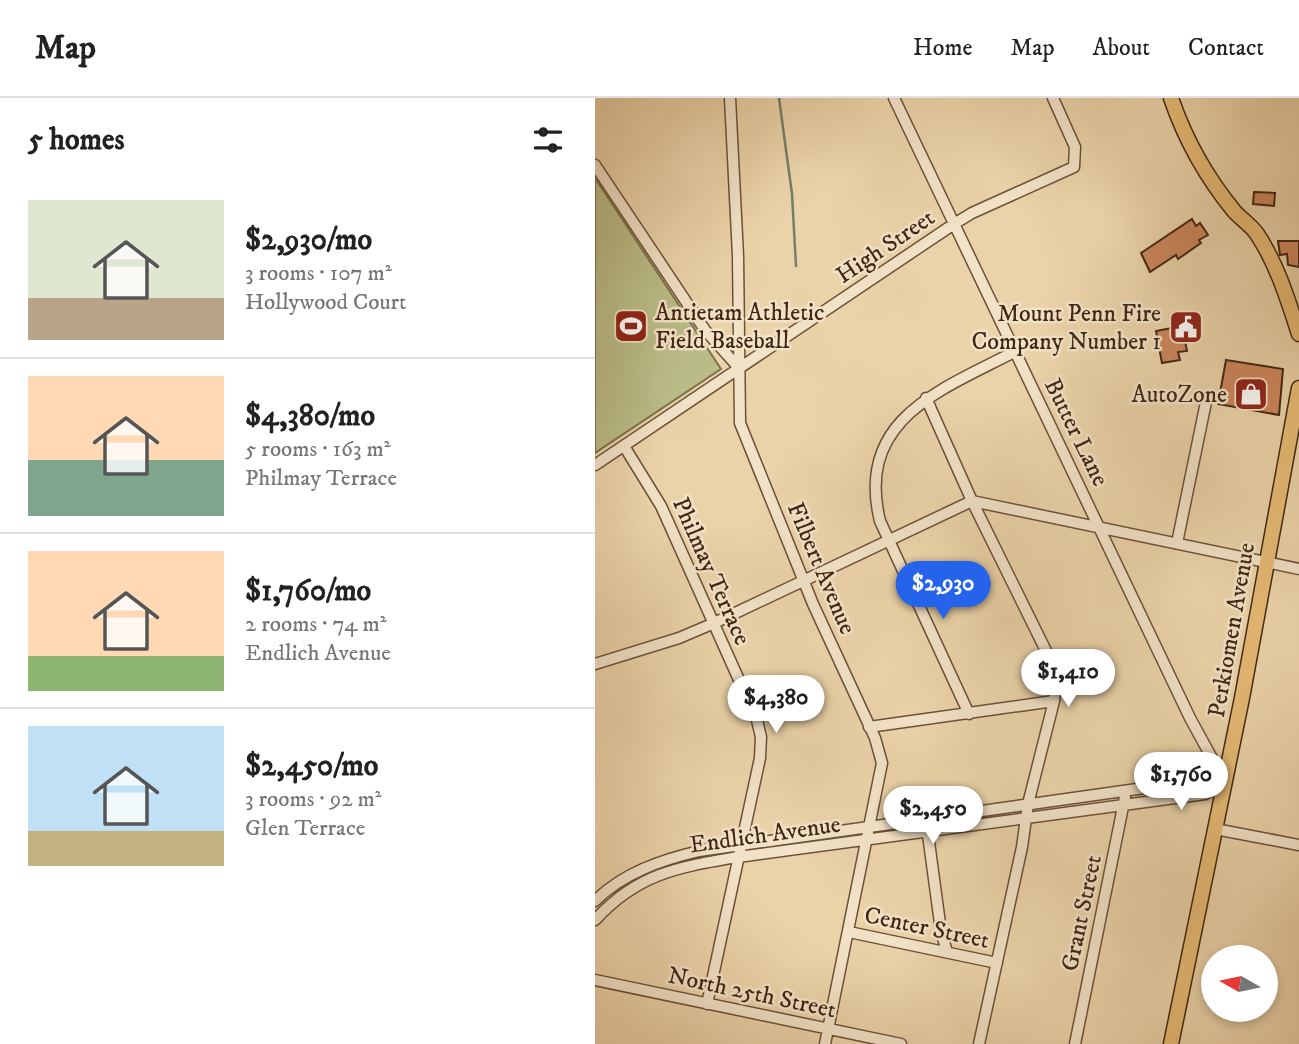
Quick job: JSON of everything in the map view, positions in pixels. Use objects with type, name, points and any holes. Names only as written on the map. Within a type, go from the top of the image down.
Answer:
[{"type":"main road","points":[[1171,98],[1195,152],[1235,213],[1256,233],[1275,266],[1299,334]]},
{"type":"main road","name":"Perkiomen Avenue","points":[[1171,1044],[1226,783],[1299,388]]},
{"type":"street","name":"Filbert Avenue","points":[[730,98],[738,256],[740,424],[803,581],[879,747],[882,763],[825,1044]]},
{"type":"street","name":"Butter Lane","points":[[894,98],[1190,718],[1226,783]]},
{"type":"street","name":"High Street","points":[[595,465],[954,224],[972,213],[1074,167],[1075,147],[1053,98]]},
{"type":"street","points":[[595,165],[705,330],[740,368]]},
{"type":"street","points":[[969,714],[880,521],[876,502],[877,473],[881,457],[899,423],[926,398],[1014,352]]},
{"type":"street","points":[[926,398],[972,501],[1052,663],[1056,678],[1054,701],[1028,804],[979,1044]]},
{"type":"street","points":[[1177,543],[1206,402]]},
{"type":"street","name":"Philmay Terrace","points":[[624,446],[661,506],[757,720],[761,737],[760,758],[707,1004]]},
{"type":"street","points":[[595,664],[679,638],[712,624],[972,501],[1299,569]]},
{"type":"street","points":[[869,727],[1054,701]]},
{"type":"street","name":"Endlich Avenue","points":[[595,901],[625,877],[655,864],[699,851],[1208,779],[1226,783]]},
{"type":"street","name":"Endlich Avenue","points":[[595,920],[614,902],[648,880],[677,868],[1124,803],[1205,794],[1226,783]]},
{"type":"street","name":"Grant Street","points":[[1075,1044],[1126,791]]},
{"type":"street","points":[[926,818],[941,931],[947,952]]},
{"type":"street","points":[[1215,829],[1299,845]]},
{"type":"street","name":"Center Street","points":[[849,932],[997,963]]},
{"type":"street","name":"North 25th Street","points":[[595,980],[901,1044]]},
{"type":"green space","points":[[595,178],[721,369],[595,453]]},
{"type":"building","points":[[1254,192],[1275,193],[1274,206],[1253,204]]},
{"type":"building","points":[[1192,219],[1196,226],[1200,223],[1208,235],[1178,259],[1176,255],[1150,272],[1141,253]]},
{"type":"building","points":[[1278,241],[1299,241],[1299,267],[1288,265],[1287,254],[1280,255]]},
{"type":"building","points":[[1182,326],[1187,351],[1178,352],[1180,360],[1162,363],[1156,331]]},
{"type":"building","name":"AutoZone","points":[[1226,360],[1283,369],[1279,415],[1218,404]]},
{"type":"waterway","points":[[779,98],[792,194],[796,266]]},
{"type":"place","name":"Antietam Athletic Field Baseball","points":[[631,326]]},
{"type":"place","name":"Mount Penn Fire Company Number 1","points":[[1186,327]]},
{"type":"place","name":"AutoZone","points":[[1251,394]]}]
